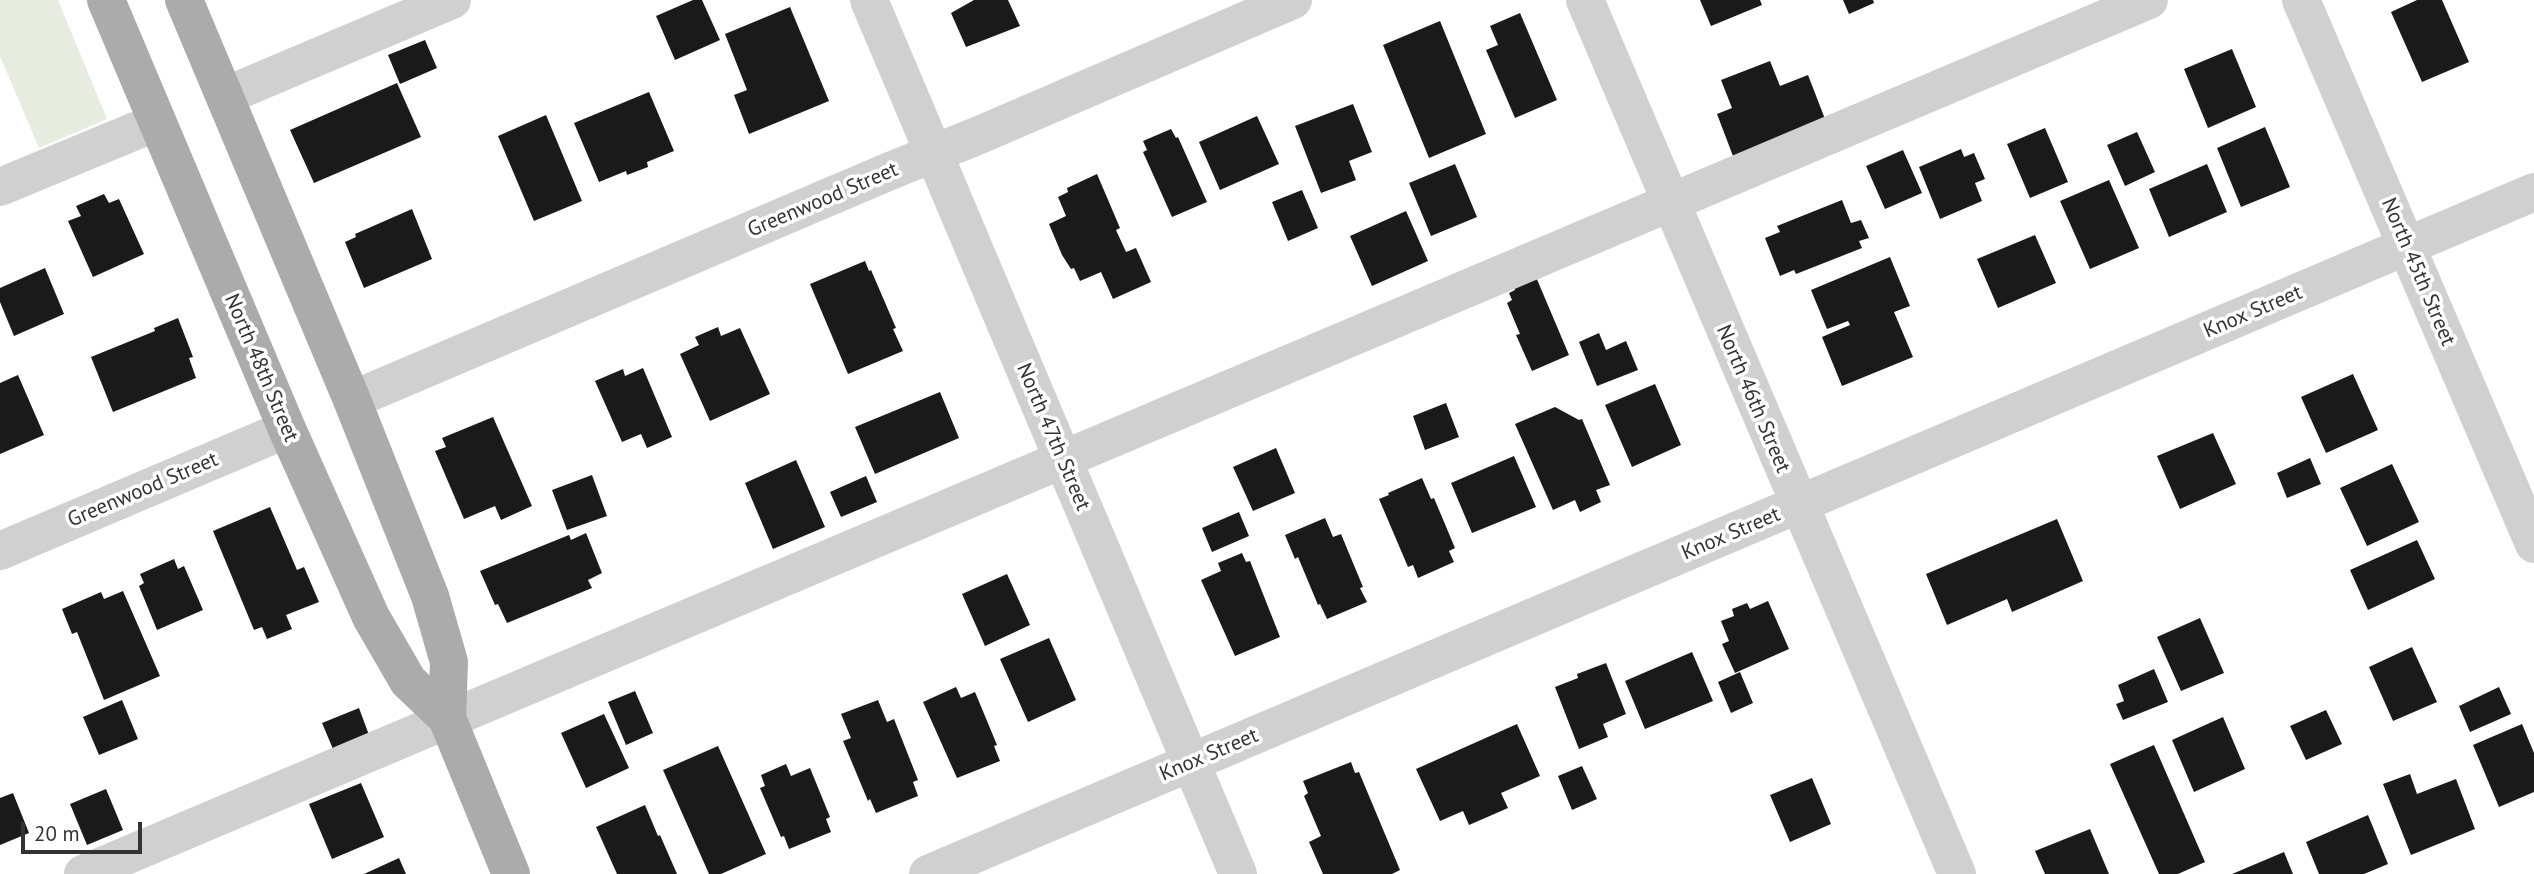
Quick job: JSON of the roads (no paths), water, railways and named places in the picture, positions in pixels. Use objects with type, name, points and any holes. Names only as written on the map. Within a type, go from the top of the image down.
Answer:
[{"type":"main road","name":"North 48th Street","points":[[106,0],[287,429],[371,617],[408,681],[447,718],[512,874]]},
{"type":"main road","name":"North 48th Street","points":[[184,0],[352,400],[430,596],[449,662],[447,718]]},
{"type":"street","points":[[225,96],[452,0]]},
{"type":"street","name":"North 47th Street","points":[[869,0],[1238,874]]},
{"type":"street","name":"Greenwood Street","points":[[352,400],[1293,0]]},
{"type":"street","name":"North 46th Street","points":[[1585,0],[1957,874]]},
{"type":"street","points":[[83,874],[2149,0]]},
{"type":"street","name":"North 45th Street","points":[[2301,0],[2534,544]]},
{"type":"street","points":[[0,187],[157,122]]},
{"type":"street","name":"Knox Street","points":[[928,874],[2534,192]]},
{"type":"street","name":"Greenwood Street","points":[[0,551],[287,429]]}]
